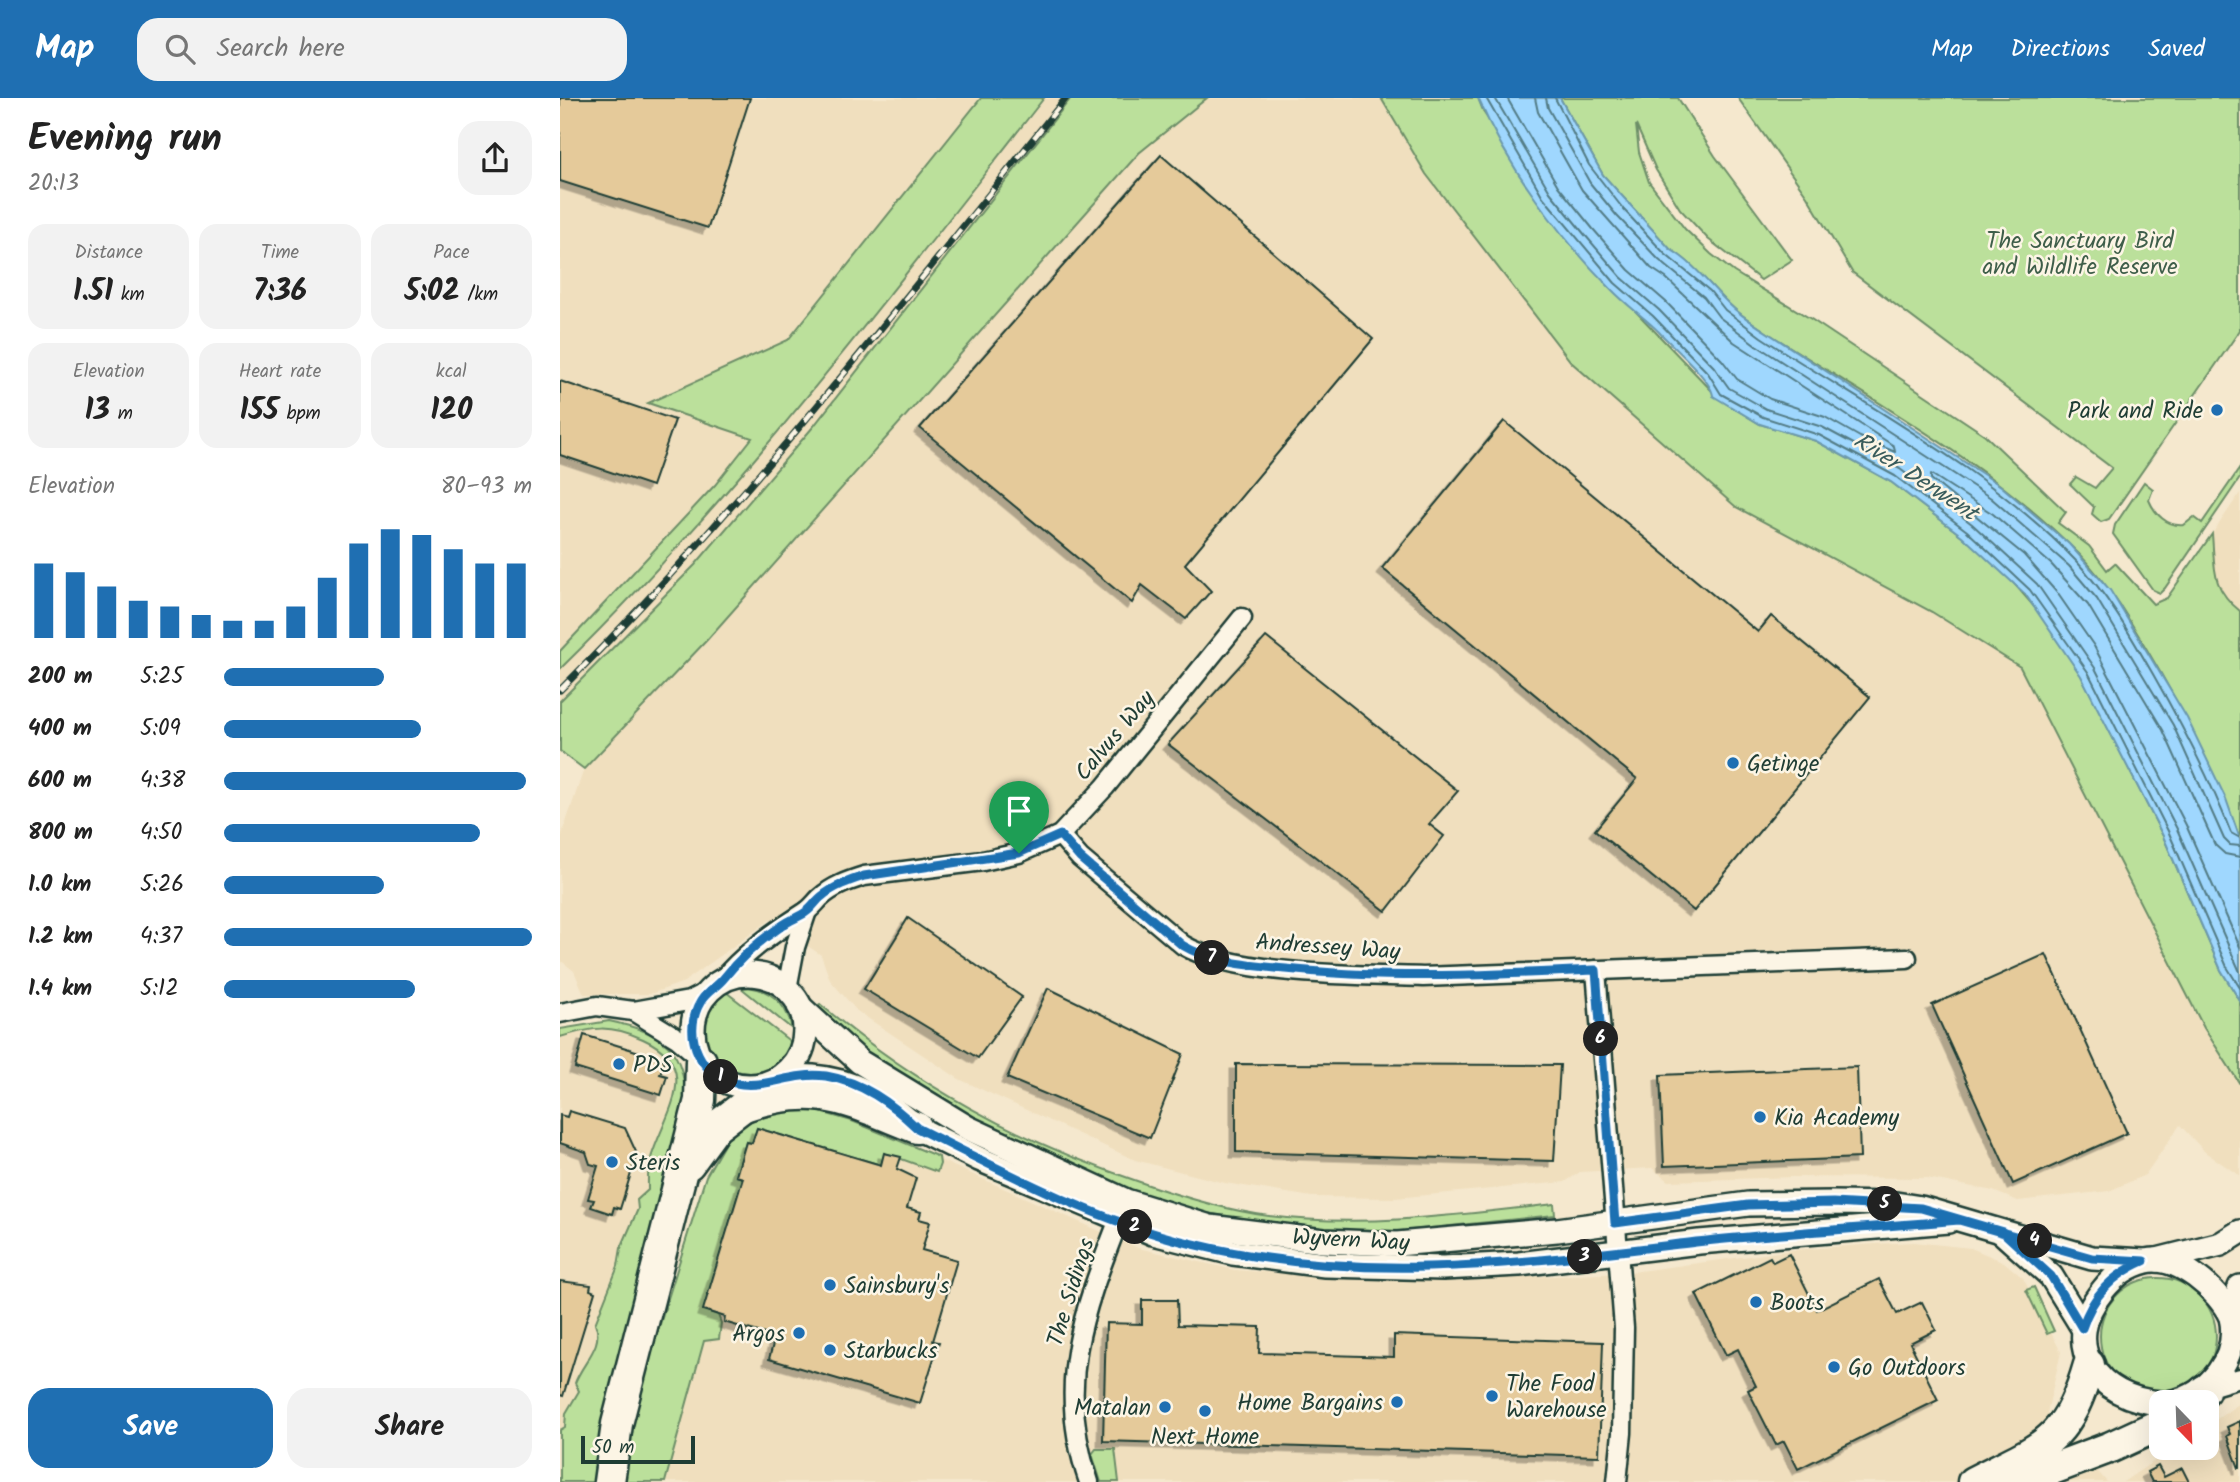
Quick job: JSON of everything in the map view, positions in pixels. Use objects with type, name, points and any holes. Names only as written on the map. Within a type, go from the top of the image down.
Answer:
[{"type":"highway","points":[[609,1482],[617,1424],[700,1100],[700,1059]]},
{"type":"highway","points":[[683,1173],[716,1127],[779,1078]]},
{"type":"highway","points":[[744,1105],[771,1097],[822,1093],[917,1128]]},
{"type":"highway","points":[[1973,1482],[2061,1431],[2076,1408],[2089,1365]]},
{"type":"highway","points":[[2018,1482],[2149,1430]]},
{"type":"street","name":"Calvus Way","points":[[715,987],[732,967],[774,932],[807,911],[840,884],[864,876],[983,861],[1019,853],[1060,835],[1105,787],[1242,618]]},
{"type":"street","name":"Andressey Way","points":[[1060,835],[1080,858],[1182,945],[1199,955],[1228,962],[1343,975],[1423,977],[1907,958]]},
{"type":"street","points":[[633,1012],[677,1038],[715,1074],[740,1084],[779,1078],[796,1061],[805,1040],[793,998],[795,947],[807,911]]},
{"type":"street","points":[[1596,970],[1624,1367],[1617,1482]]},
{"type":"street","points":[[560,1013],[597,1006],[633,1012],[690,1001],[743,975],[755,975],[778,982],[793,998]]},
{"type":"street","points":[[700,1059],[692,1026],[701,1001],[715,987]]},
{"type":"street","name":"Wyvern Way","points":[[793,998],[860,1062],[924,1104],[1034,1160],[1122,1211],[1210,1227],[1324,1241],[1397,1244],[1615,1223],[1748,1205],[1896,1204],[2092,1258],[2150,1261]]},
{"type":"street","name":"Wyvern Way","points":[[779,1078],[825,1076],[859,1086],[894,1106],[917,1128],[1211,1248],[1325,1265],[1443,1268],[1546,1262],[1783,1234],[1959,1220]]},
{"type":"street","name":"The Sidings","points":[[1089,1482],[1075,1426],[1072,1377],[1086,1311],[1122,1211]]},
{"type":"street","name":"Wyvern Way","points":[[2003,1232],[2051,1276],[2082,1328]]},
{"type":"street","points":[[2149,1401],[2117,1391],[2089,1365],[2082,1328],[2090,1308],[2104,1288],[2125,1269],[2221,1244],[2240,1232]]},
{"type":"street","points":[[2150,1261],[2174,1265],[2202,1281],[2235,1328]]},
{"type":"street","points":[[2205,1390],[2226,1365],[2235,1328],[2240,1287]]},
{"type":"street","points":[[2210,1390],[2240,1378]]},
{"type":"shaded area","points":[[560,98],[981,98],[788,340],[649,402],[752,437],[715,485],[560,651]]},
{"type":"shaded area","points":[[1045,98],[1071,98],[813,427],[695,565],[560,701],[560,669],[827,373]]},
{"type":"shaded area","points":[[1207,98],[1381,98],[1426,174],[1571,362],[1736,507],[1932,612],[2020,667],[2204,1028],[2240,1084],[2240,1176],[2205,1152],[2180,1125],[2145,1175],[2109,1191],[2018,1201],[1993,1191],[1927,1178],[1794,1177],[1669,1181],[1652,1168],[1580,1172],[1565,1182],[1395,1198],[1312,1197],[1225,1183],[1135,1160],[959,1079],[857,1011],[830,980],[821,955],[770,920],[684,982],[650,994],[584,994],[574,971],[560,960],[560,840],[584,769],[706,641],[1139,153]]},
{"type":"shaded area","points":[[2240,493],[2240,611],[2225,599],[2216,585],[2212,534]]},
{"type":"shaded area","points":[[609,1021],[633,1026],[673,1048],[685,1082],[560,1482],[560,1029]]},
{"type":"shaded area","points":[[852,1121],[1138,1248],[1235,1270],[1374,1280],[1504,1278],[1625,1273],[1793,1250],[1876,1244],[1914,1242],[1971,1248],[2004,1262],[2023,1278],[2061,1352],[2047,1413],[2107,1482],[623,1482],[706,1176],[738,1128]]},
{"type":"shaded area","points":[[2240,1403],[2240,1482],[2123,1482],[2156,1460],[2219,1460],[2219,1418]]},
{"type":"green space","points":[[981,98],[1044,98],[870,319],[751,463],[626,602],[560,669],[560,651],[715,485],[752,438],[648,403],[788,340]]},
{"type":"green space","points":[[1071,98],[1207,98],[1139,153],[706,641],[584,769],[560,751],[560,701],[695,565],[813,427]]},
{"type":"green space","points":[[1381,98],[1478,98],[1484,113],[1573,246],[1713,392],[1760,424],[1816,441],[1891,482],[2005,573],[2037,610],[2081,675],[2163,836],[2221,970],[2240,1001],[2240,1084],[2204,1028],[2020,667],[1932,612],[1736,507],[1571,362],[1426,174]]},
{"type":"green space","points":[[1560,98],[1678,98],[1715,156],[1792,260],[1761,280],[1708,239],[1680,209],[1656,170],[1636,125],[1639,152],[1649,182],[1685,229],[1734,272],[1811,319],[1985,435],[2066,512],[2058,523],[2089,546],[2107,570],[2115,563],[2153,604],[2167,598],[2212,534],[2219,586],[2240,611],[2240,839],[2204,754],[2183,713],[2133,626],[2092,568],[2045,522],[1969,462],[1734,309],[1694,268],[1670,249],[1603,175]]},
{"type":"green space","name":"The Sanctuary Bird and Wildlife Reserve","points":[[1738,98],[2240,98],[2240,330],[2109,519],[2101,522],[2092,514],[2094,507],[2070,484],[2076,477],[2095,488],[2112,468],[1852,272],[1807,196]]},
{"type":"green space","points":[[2240,468],[2240,478],[2165,588],[2160,593],[2153,590],[2113,534],[2115,525],[2144,482],[2153,489],[2149,500],[2162,518],[2172,524],[2184,525],[2194,517],[2202,523]]},
{"type":"green space","points":[[740,987],[759,989],[774,998],[786,1011],[792,1029]]},
{"type":"green space","points":[[726,992],[791,1042],[777,1066],[758,1076],[738,1076],[720,1066],[706,1051],[701,1032],[706,1011]]},
{"type":"green space","points":[[820,1004],[893,1060],[931,1085],[1010,1129],[1093,1165],[1202,1202],[1269,1216],[1340,1221],[1412,1219],[1554,1204],[1555,1215],[1383,1233],[1276,1226],[1181,1208],[1128,1191],[1005,1139],[887,1072],[812,1009]]},
{"type":"green space","points":[[609,1021],[645,1031],[668,1046],[681,1070],[686,1107],[599,1482],[560,1482],[560,1430],[565,1427],[566,1413],[579,1391],[575,1383],[595,1347],[595,1324],[618,1266],[621,1248],[638,1209],[637,1200],[648,1190],[650,1162],[675,1092],[676,1077],[672,1063],[662,1050],[643,1039],[611,1029],[583,1031],[560,1037],[560,1029]]},
{"type":"green space","points":[[810,1109],[852,1121],[939,1157],[937,1172],[885,1153],[881,1165],[757,1128],[752,1143],[746,1142],[736,1176],[743,1178],[704,1310],[718,1315],[721,1323],[719,1339],[704,1341],[665,1482],[623,1482],[624,1453],[638,1395],[706,1176],[729,1136],[738,1128],[765,1114]]},
{"type":"green space","points":[[2158,1278],[2180,1283],[2199,1295],[2211,1314],[2214,1347],[2206,1368],[2190,1384],[2176,1390],[2149,1390],[2149,1392],[2126,1384],[2110,1368],[2100,1336],[2105,1314],[2117,1295],[2136,1283]]},
{"type":"green space","points":[[2034,1287],[2054,1331],[2047,1334],[2026,1290]]},
{"type":"green space","points":[[1096,1449],[1115,1449],[1119,1482],[1101,1482],[1092,1454]]},
{"type":"water","name":"River Derwent","points":[[1478,98],[1560,98],[1603,175],[1670,249],[1694,268],[1734,309],[2001,486],[2069,544],[2110,590],[2187,718],[2226,799],[2240,839],[2240,1001],[2221,970],[2163,836],[2081,676],[2025,594],[1962,536],[1891,482],[1816,441],[1760,424],[1713,396],[1706,381],[1690,363],[1611,289],[1572,246],[1519,175]]},
{"type":"building","points":[[560,98],[750,98],[708,228],[560,181]]},
{"type":"building","points":[[1161,155],[1373,339],[1185,564],[1211,591],[1186,619],[1142,585],[1132,603],[920,428]]},
{"type":"building","points":[[560,381],[675,420],[652,486],[560,455]]},
{"type":"building","points":[[1504,421],[1758,632],[1771,616],[1870,697],[1694,911],[1595,830],[1637,779],[1382,568]]},
{"type":"building","points":[[1266,637],[1458,791],[1429,824],[1444,836],[1386,911],[1168,744]]},
{"type":"building","points":[[908,918],[1022,997],[978,1058],[864,989]]},
{"type":"building","points":[[2046,954],[2127,1133],[2013,1184],[1932,1005]]},
{"type":"building","points":[[1048,988],[1183,1054],[1150,1138],[1007,1078]]},
{"type":"building","name":"PDS","points":[[584,1035],[665,1060],[660,1074],[667,1076],[661,1095],[575,1068]]},
{"type":"building","points":[[1236,1064],[1560,1065],[1554,1161],[1236,1152]]},
{"type":"building","name":"Kia Academy","points":[[1857,1067],[1860,1158],[1664,1166],[1660,1075]]},
{"type":"building","name":"Steris","points":[[569,1111],[625,1128],[637,1154],[620,1209],[614,1207],[612,1214],[591,1207],[594,1200],[588,1199],[598,1166],[590,1164],[586,1152],[560,1143],[560,1115],[567,1117]]},
{"type":"building","name":"Sainsbury's","points":[[757,1128],[881,1165],[884,1153],[901,1157],[897,1169],[916,1178],[907,1208],[921,1212],[919,1219],[930,1222],[922,1250],[957,1260],[933,1341],[939,1342],[920,1403],[769,1359],[775,1337],[724,1322],[725,1317],[703,1310],[743,1178],[736,1176],[746,1142],[752,1143]]},
{"type":"building","name":"Go Outdoors","points":[[1789,1254],[1817,1310],[1879,1279],[1897,1314],[1922,1302],[1936,1330],[1910,1343],[1938,1400],[1798,1469],[1784,1441],[1776,1445],[1748,1390],[1756,1386],[1738,1349],[1726,1355],[1696,1294],[1770,1257],[1773,1262]]},
{"type":"building","points":[[560,1281],[591,1285],[590,1290],[595,1292],[563,1396],[560,1395]]},
{"type":"building","points":[[1142,1300],[1177,1300],[1178,1325],[1260,1327],[1259,1353],[1394,1357],[1394,1335],[1603,1342],[1599,1456],[1103,1441],[1106,1323],[1142,1324]]},
{"type":"building","points":[[2240,1421],[2239,1468],[2227,1436],[2230,1434],[2227,1427]]},
{"type":"building","points":[[2158,1466],[2164,1477],[2182,1468],[2189,1482],[2152,1482],[2147,1472]]},
{"type":"railway","points":[[560,690],[628,620],[758,475],[883,326],[1066,98]]},
{"type":"place","name":"Park and Ride","points":[[2217,410]]},
{"type":"place","name":"Getinge","points":[[1733,763]]},
{"type":"place","name":"PDS","points":[[619,1064]]},
{"type":"place","name":"Kia Academy","points":[[1760,1117]]},
{"type":"place","name":"Steris","points":[[612,1162]]},
{"type":"place","name":"Sainsbury's","points":[[830,1285]]},
{"type":"place","name":"Boots","points":[[1756,1302]]},
{"type":"place","name":"Argos","points":[[799,1333]]},
{"type":"place","name":"Starbucks","points":[[830,1350]]},
{"type":"place","name":"Go Outdoors","points":[[1834,1367]]},
{"type":"place","name":"The Food Warehouse","points":[[1492,1396]]},
{"type":"place","name":"Home Bargains","points":[[1397,1402]]},
{"type":"place","name":"Matalan","points":[[1165,1407]]},
{"type":"place","name":"Next Home","points":[[1205,1411]]},
{"type":"route","points":[[1019,853],[983,861],[864,876],[840,884],[807,911],[782,925],[732,967],[701,1001],[692,1026],[694,1047],[701,1061],[715,1074],[740,1084],[765,1083],[780,1077],[802,1075],[825,1076],[859,1086],[894,1106],[917,1128],[979,1159],[1119,1221],[1189,1243],[1278,1260],[1384,1268],[1519,1264],[1699,1242],[1959,1220],[1981,1225],[2049,1244],[2092,1258],[2144,1261],[2125,1269],[2113,1278],[2094,1301],[2082,1328],[2051,1276],[2003,1232],[1959,1220],[1921,1208],[1896,1204],[1748,1205],[1615,1223],[1596,970],[1423,977],[1343,975],[1228,962],[1199,955],[1182,945],[1080,858],[1060,835],[1019,853]]}]
